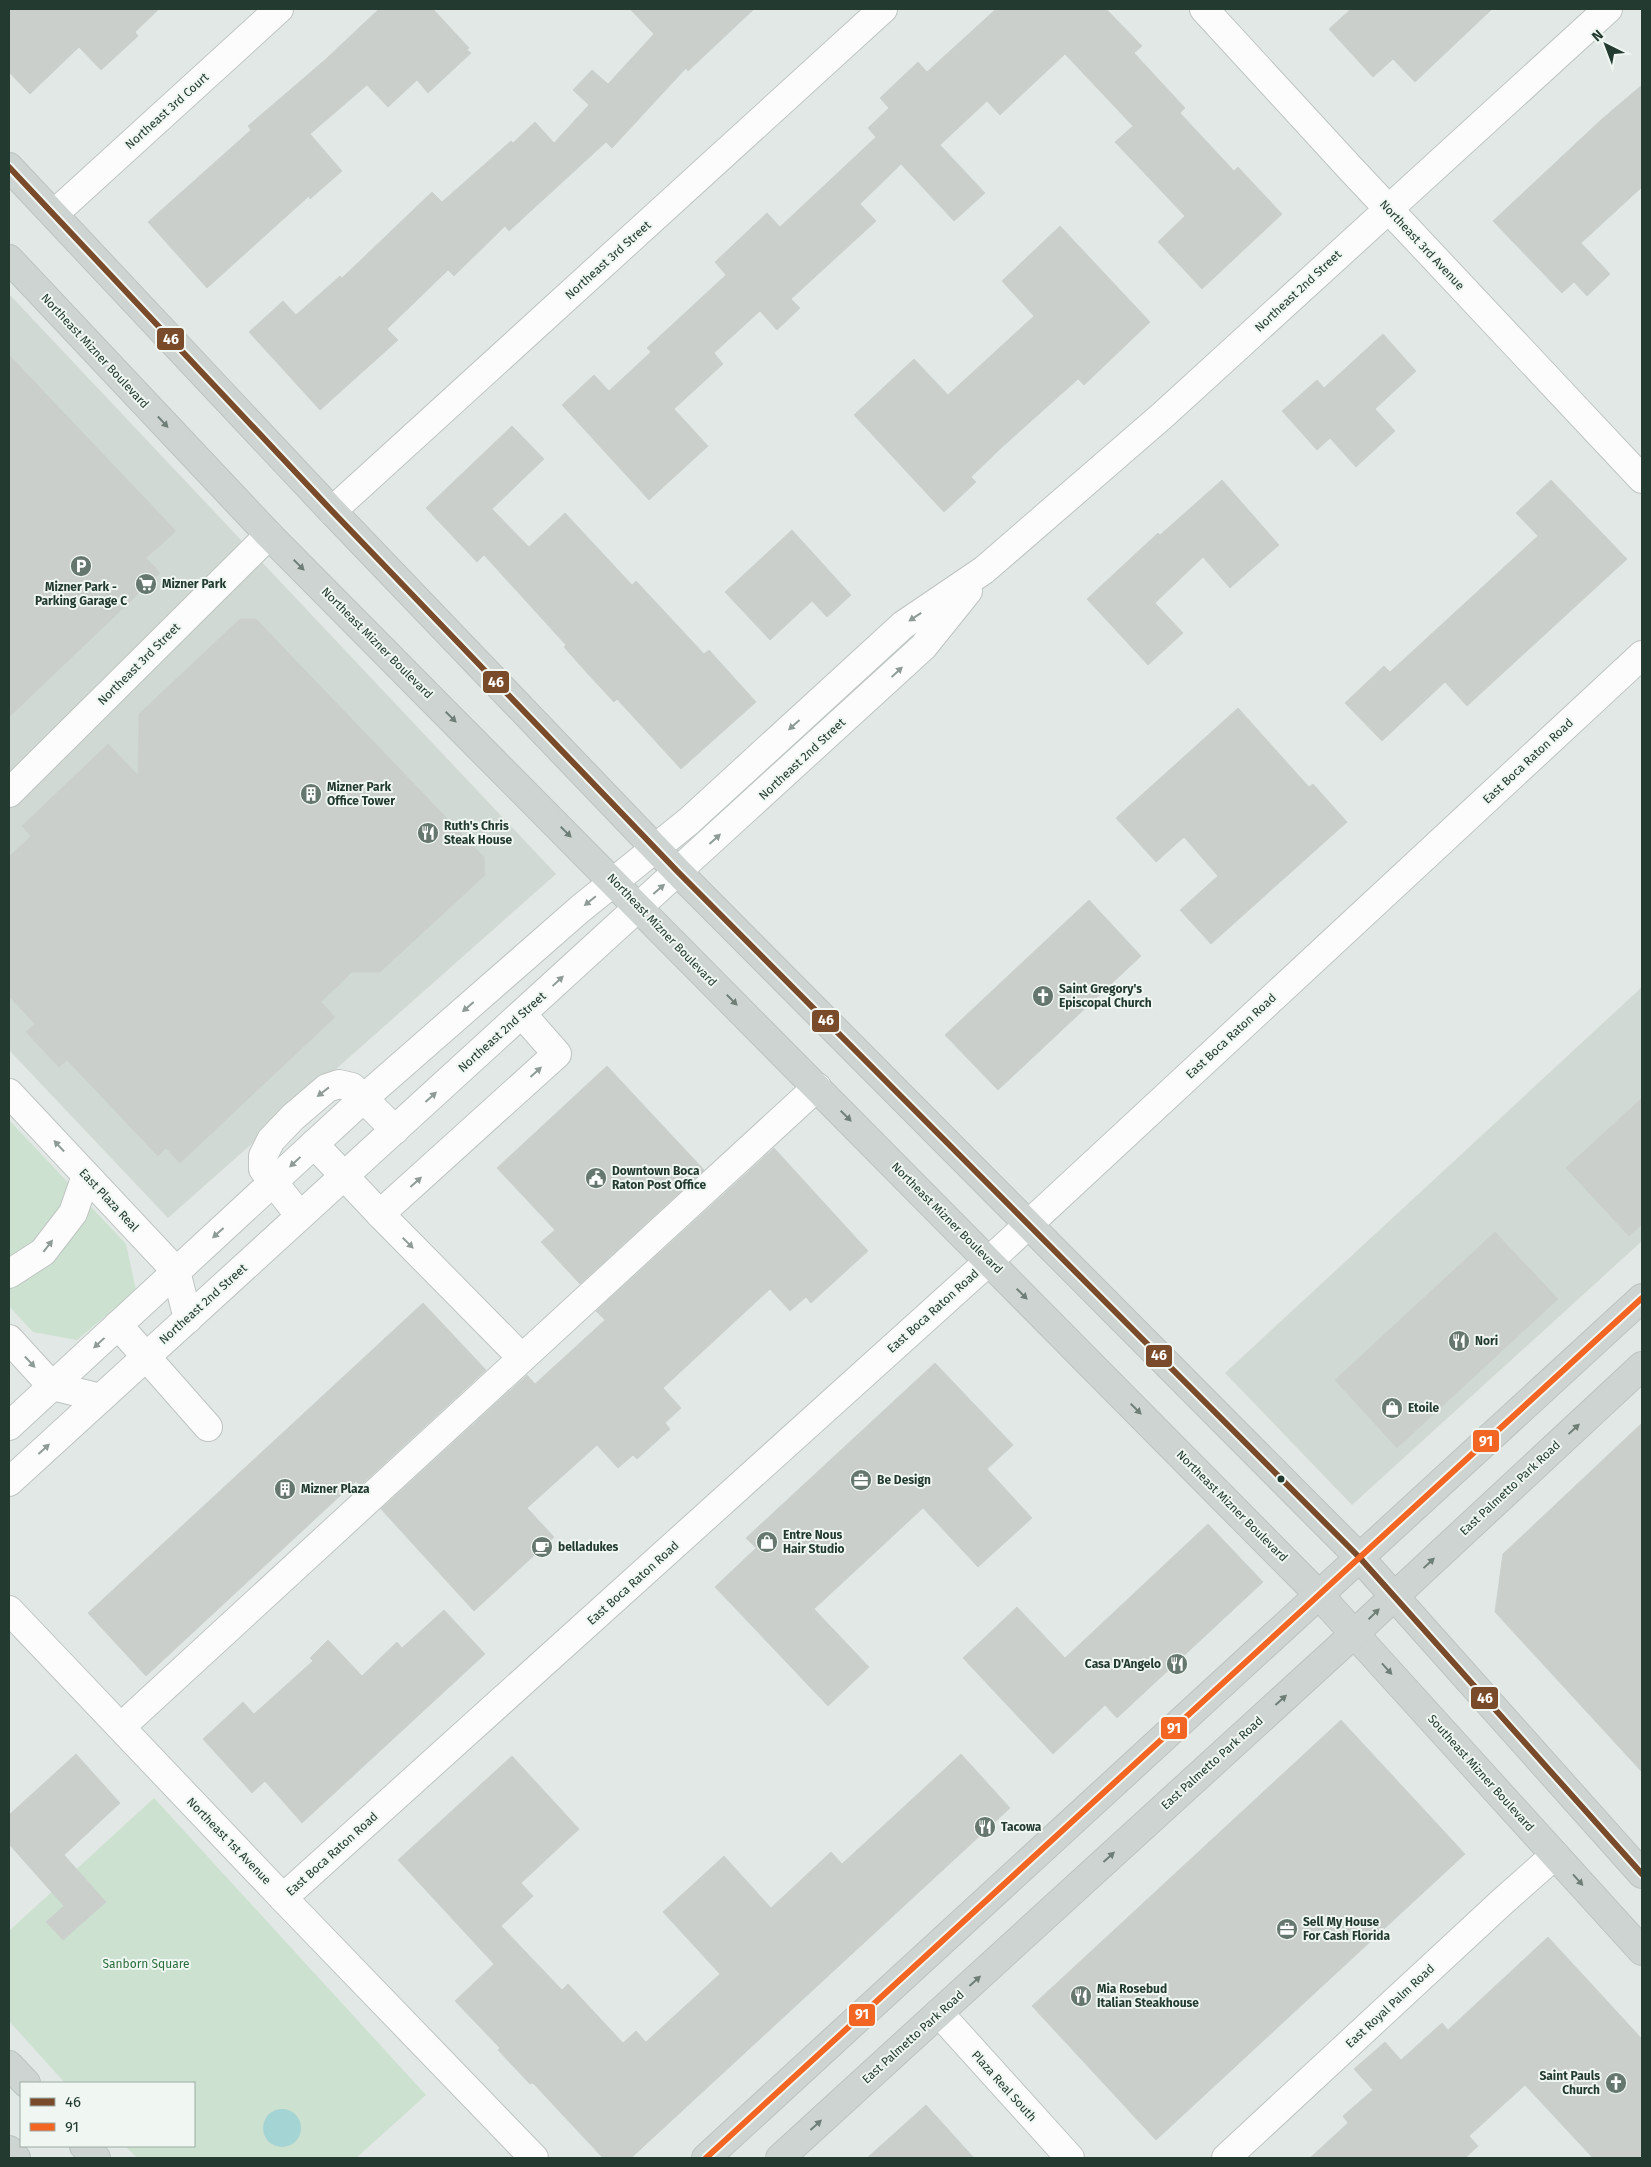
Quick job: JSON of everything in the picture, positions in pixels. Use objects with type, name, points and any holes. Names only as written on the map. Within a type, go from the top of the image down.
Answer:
[{"type":"main road","points":[[9,167],[332,511],[678,872],[1360,1558],[1642,1874]]},
{"type":"main road","points":[[9,189],[54,214]]},
{"type":"main road","name":"Northeast Mizner Boulevard","points":[[9,260],[269,535],[614,881],[1320,1596]]},
{"type":"main road","points":[[706,2158],[1320,1596],[1642,1298]]},
{"type":"main road","name":"East Palmetto Park Road","points":[[780,2158],[1355,1633],[1642,1366]]},
{"type":"main road","name":"Southeast Mizner Boulevard","points":[[1320,1596],[1642,1951]]},
{"type":"main road","points":[[9,2065],[25,2082]]},
{"type":"main road","points":[[85,2147],[96,2158]]},
{"type":"street","name":"Northeast 3rd Court","points":[[54,214],[280,9]]},
{"type":"street","name":"Northeast 3rd Street","points":[[332,511],[884,9]]},
{"type":"street","name":"Northeast 3rd Avenue","points":[[1204,9],[1642,479]]},
{"type":"street","name":"Northeast 2nd Street","points":[[9,1426],[364,1098],[614,881],[689,821],[903,625],[984,570],[1163,415],[1608,9]]},
{"type":"street","name":"Northeast 3rd Street","points":[[9,793],[269,535]]},
{"type":"street","name":"Northeast 2nd Street","points":[[9,1482],[861,705],[923,647],[984,570]]},
{"type":"street","name":"East Boca Raton Road","points":[[283,1898],[989,1261],[1642,655]]},
{"type":"street","points":[[841,682],[861,705]]},
{"type":"street","points":[[380,1214],[557,1054],[522,1014]]},
{"type":"street","points":[[300,1216],[263,1169],[263,1156],[271,1140],[293,1117],[327,1088],[339,1084],[352,1087],[395,1130]]},
{"type":"street","points":[[121,1728],[818,1087]]},
{"type":"street","name":"East Plaza Real","points":[[9,1092],[176,1271],[188,1319]]},
{"type":"street","points":[[314,1144],[522,1358]]},
{"type":"street","points":[[9,1274],[43,1252],[73,1213],[86,1176]]},
{"type":"street","points":[[118,1325],[208,1427]]},
{"type":"street","points":[[9,1339],[52,1386],[101,1398]]},
{"type":"street","name":"Northeast 1st Avenue","points":[[9,1610],[534,2158]]},
{"type":"street","name":"East Royal Palm Road","points":[[1226,2158],[1555,1855]]},
{"type":"street","name":"Plaza Real South","points":[[939,2013],[1070,2158]]},
{"type":"shaded area","name":"Mizner Park","points":[[9,294],[556,874],[168,1218],[9,1050]]},
{"type":"shaded area","points":[[1642,987],[1642,1241],[1352,1505],[1225,1373]]},
{"type":"green space","points":[[9,1120],[126,1244],[136,1290],[77,1340],[33,1332],[9,1306]]},
{"type":"green space","name":"Sanborn Square","points":[[154,1798],[426,2095],[356,2158],[137,2158],[126,2147],[195,2147],[195,2082],[64,2082],[9,2021],[9,1931]]},
{"type":"water","points":[[282,2109],[295,2115],[301,2128],[295,2141],[282,2147],[269,2141],[263,2128],[269,2115]]},
{"type":"building","points":[[9,9],[159,9],[135,32],[138,36],[101,70],[79,47],[30,94],[9,72]]},
{"type":"building","points":[[379,9],[433,9],[469,48],[467,50],[471,53],[428,93],[417,80],[388,107],[367,85],[310,134],[342,171],[310,199],[309,196],[207,288],[148,222],[251,130],[248,126],[326,59]]},
{"type":"building","points":[[630,9],[754,9],[688,71],[686,68],[612,148],[606,142],[509,231],[505,226],[454,276],[448,270],[387,329],[398,340],[320,410],[249,332],[283,301],[296,315],[340,276],[342,278],[432,192],[442,202],[511,141],[513,143],[535,122],[554,143],[589,105],[573,90],[592,70],[608,84],[654,34]]},
{"type":"building","points":[[996,9],[1106,9],[1142,46],[1134,53],[1185,108],[1180,113],[1234,171],[1238,167],[1282,214],[1202,289],[1158,242],[1185,216],[1115,142],[1133,126],[1065,54],[1000,115],[987,101],[940,145],[985,193],[954,221],[901,164],[860,204],[876,221],[791,299],[800,308],[777,330],[760,311],[714,353],[723,364],[674,409],[708,446],[649,500],[562,405],[594,375],[609,391],[651,352],[647,348],[726,275],[715,262],[767,213],[780,227],[876,137],[868,128],[889,108],[880,98],[918,62],[927,72]]},
{"type":"building","points":[[1351,9],[1492,9],[1415,82],[1393,59],[1373,77],[1329,29]]},
{"type":"building","points":[[1642,85],[1642,187],[1581,243],[1610,274],[1587,296],[1574,282],[1562,293],[1493,221],[1602,119]]},
{"type":"building","points":[[1060,226],[1150,322],[1084,385],[1078,379],[1001,448],[971,477],[976,482],[944,512],[854,415],[914,359],[948,395],[1034,316],[1002,281]]},
{"type":"building","points":[[1383,334],[1416,371],[1375,409],[1395,431],[1356,467],[1330,438],[1317,450],[1282,411],[1317,380],[1324,388]]},
{"type":"building","name":"Mizner Park - Parking Garage C","points":[[9,355],[176,531],[146,558],[160,573],[9,717]]},
{"type":"building","points":[[512,426],[544,459],[492,509],[529,547],[565,513],[632,585],[636,581],[704,654],[709,650],[756,702],[681,769],[617,699],[614,702],[588,674],[564,647],[566,645],[484,555],[477,562],[426,508]]},
{"type":"building","points":[[1222,480],[1279,545],[1230,588],[1203,557],[1155,603],[1183,633],[1148,665],[1087,599],[1158,533],[1160,535]]},
{"type":"building","points":[[1551,480],[1627,559],[1467,706],[1445,682],[1382,741],[1345,703],[1384,666],[1390,672],[1538,536],[1516,513]]},
{"type":"building","points":[[792,530],[851,595],[827,617],[812,601],[770,640],[725,592]]},
{"type":"building","points":[[240,619],[256,619],[484,857],[485,875],[380,972],[352,972],[321,1002],[335,1017],[180,1163],[166,1148],[158,1156],[67,1060],[59,1067],[26,1032],[35,1024],[9,996],[9,857],[31,836],[22,826],[108,744],[138,775],[139,714]]},
{"type":"building","points":[[1238,708],[1309,787],[1313,784],[1347,822],[1211,944],[1180,910],[1218,876],[1184,837],[1156,862],[1116,818]]},
{"type":"building","name":"Saint Gregory's Episcopal Church","points":[[1089,900],[1141,956],[998,1090],[945,1035]]},
{"type":"building","points":[[607,1066],[704,1170],[580,1284],[541,1242],[555,1230],[497,1168]]},
{"type":"building","points":[[1642,1098],[1642,1224],[1629,1236],[1566,1168]]},
{"type":"building","points":[[774,1148],[868,1251],[811,1303],[806,1297],[790,1311],[770,1289],[663,1388],[681,1408],[665,1423],[670,1429],[637,1459],[633,1455],[618,1468],[597,1445],[527,1508],[554,1537],[474,1611],[381,1509],[527,1375],[535,1384],[605,1320],[596,1311]]},
{"type":"building","points":[[1495,1232],[1558,1299],[1397,1448],[1335,1380]]},
{"type":"building","name":"Mizner Plaza","points":[[423,1303],[486,1370],[360,1486],[356,1481],[146,1676],[88,1613]]},
{"type":"building","points":[[935,1363],[1013,1445],[987,1469],[1032,1518],[978,1567],[923,1508],[814,1609],[869,1667],[828,1706],[715,1587],[756,1548],[746,1538]]},
{"type":"building","points":[[1642,1423],[1642,1772],[1495,1612],[1503,1554]]},
{"type":"building","points":[[1208,1524],[1263,1582],[1117,1718],[1105,1705],[1053,1754],[963,1658],[1017,1607],[1065,1658]]},
{"type":"building","points":[[444,1610],[485,1654],[302,1823],[265,1781],[252,1793],[203,1739],[243,1702],[254,1714],[313,1661],[310,1658],[328,1640],[362,1676],[397,1642],[402,1648]]},
{"type":"building","points":[[1341,1720],[1465,1854],[1156,2140],[1032,2006]]},
{"type":"building","points":[[76,1754],[120,1803],[64,1855],[106,1902],[63,1940],[46,1922],[64,1906],[9,1844],[9,1815]]},
{"type":"building","points":[[961,1754],[1010,1808],[631,2158],[603,2158],[533,2083],[530,2084],[498,2050],[500,2048],[455,2001],[494,1964],[398,1860],[512,1756],[579,1829],[521,1883],[533,1896],[501,1926],[562,1990],[568,1984],[623,2043],[636,2031],[646,2042],[720,1974],[663,1912],[724,1856],[771,1908],[831,1852],[842,1864]]},
{"type":"building","points":[[1548,1937],[1642,2039],[1642,2158],[1593,2158],[1525,2085],[1469,2136],[1478,2146],[1465,2158],[1310,2158],[1348,2123],[1343,2116],[1373,2090],[1354,2069],[1385,2042],[1401,2060],[1442,2023],[1448,2030]]},
{"type":"building","points":[[926,2105],[974,2158],[867,2158]]},
{"type":"transit line","name":"46","points":[[9,167],[332,511],[678,872],[1360,1558],[1642,1874]]},
{"type":"transit line","name":"91","points":[[706,2158],[1642,1298]]},
{"type":"place","name":"Mizner Park - Parking Garage C","points":[[81,566]]},
{"type":"place","name":"Mizner Park","points":[[146,584]]},
{"type":"place","name":"Mizner Park Office Tower","points":[[311,794]]},
{"type":"place","name":"Ruth's Chris Steak House","points":[[428,833]]},
{"type":"place","name":"Saint Gregory's Episcopal Church","points":[[1043,996]]},
{"type":"place","name":"Downtown Boca Raton Post Office","points":[[596,1178]]},
{"type":"place","name":"Nori","points":[[1459,1341]]},
{"type":"place","name":"Etoile","points":[[1392,1408]]},
{"type":"place","name":"Be Design","points":[[861,1480]]},
{"type":"place","name":"Mizner Plaza","points":[[285,1489]]},
{"type":"place","name":"Entre Nous Hair Studio","points":[[767,1542]]},
{"type":"place","name":"belladukes","points":[[542,1547]]},
{"type":"place","name":"Casa D'Angelo","points":[[1177,1664]]},
{"type":"place","name":"Tacowa","points":[[985,1827]]},
{"type":"place","name":"Sell My House For Cash Florida","points":[[1287,1929]]},
{"type":"place","name":"Mia Rosebud Italian Steakhouse","points":[[1081,1996]]},
{"type":"place","name":"Saint Pauls Church","points":[[1616,2083]]}]
